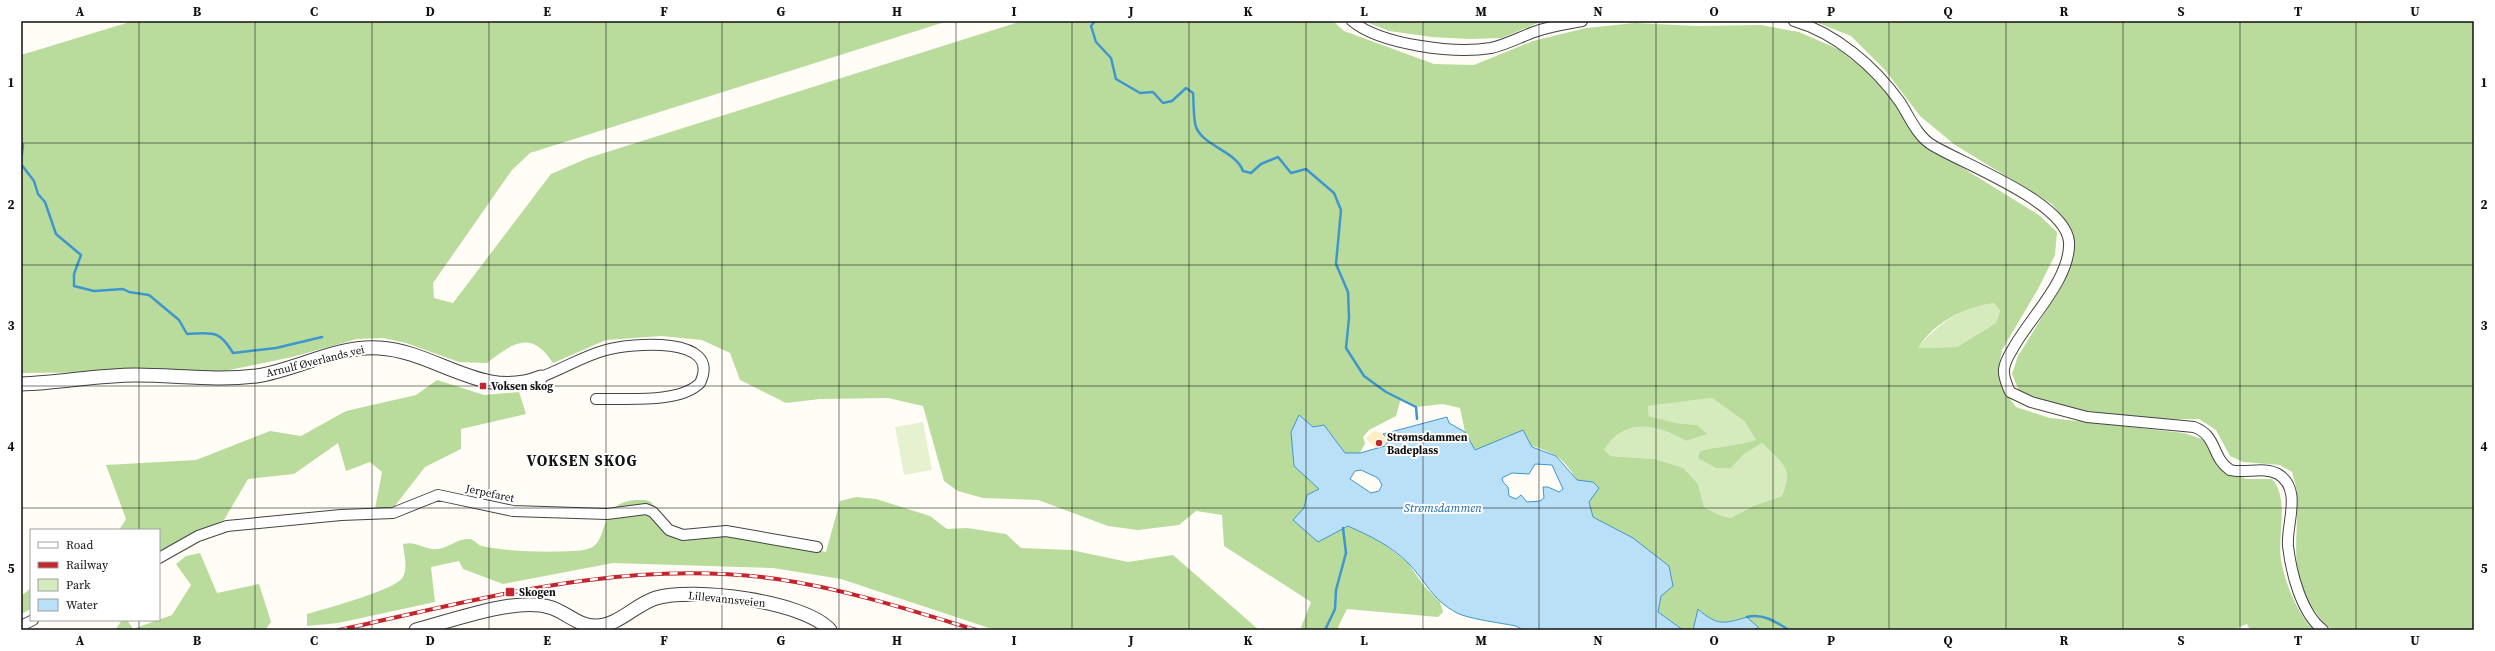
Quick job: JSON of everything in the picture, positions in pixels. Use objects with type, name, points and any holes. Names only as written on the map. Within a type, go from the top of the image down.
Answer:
[{"type":"street","points":[[1352,21],[1384,37],[1426,46],[1468,50],[1499,46],[1545,28],[1582,21]]},
{"type":"street","points":[[1794,21],[1829,37],[1859,59],[1887,86],[1918,130],[1931,144],[1977,166],[2029,197],[2063,227],[2069,241],[2066,260],[2054,288],[2028,323],[2007,360],[2004,374],[2010,392],[2031,402],[2087,417],[2194,427],[2207,433],[2220,461],[2230,470],[2271,471],[2279,475],[2288,484],[2291,496],[2288,542],[2293,570],[2307,609],[2323,630]]},
{"type":"street","name":"Arnulf Øverlands vei","points":[[21,384],[124,376],[203,379],[245,377],[279,372],[344,352],[372,347],[407,353],[487,382],[517,383],[541,377],[597,352],[640,345],[686,349],[697,354],[702,361],[703,376],[700,383],[695,388],[676,395],[596,399]]},
{"type":"street","name":"Jerpefaret","points":[[160,557],[198,536],[227,526],[341,515],[393,513],[438,495],[513,511],[607,514],[646,509],[653,512],[669,530],[683,535],[692,536],[720,530],[818,547]]},
{"type":"street","name":"Lillevannsveien","points":[[416,630],[506,607],[531,604],[549,607],[587,625],[596,626],[613,622],[655,599],[685,594],[745,600],[790,608],[814,618],[830,630]]},
{"type":"street","points":[[21,626],[31,621]]},
{"type":"green space","points":[[133,21],[948,21],[530,153],[512,170],[433,283],[434,298],[453,303],[551,174],[588,158],[1022,21],[1333,21],[1344,31],[1434,64],[1474,65],[1533,41],[1586,28],[1635,23],[1698,26],[1761,25],[1799,32],[1838,49],[1877,79],[1924,144],[2039,215],[2057,232],[2055,255],[2038,289],[2002,350],[1998,371],[2004,391],[2016,407],[2050,418],[2184,433],[2205,440],[2218,466],[2246,479],[2272,479],[2277,487],[2282,507],[2280,550],[2283,569],[2292,597],[2307,623],[2313,630],[2250,630],[2247,624],[2232,630],[1751,630],[1758,628],[1747,617],[1733,621],[1721,622],[1711,619],[1698,610],[1695,630],[1683,630],[1658,612],[1661,596],[1608,526],[1593,517],[1579,483],[1568,467],[1555,455],[1507,436],[1488,446],[1475,450],[1465,432],[1460,408],[1443,404],[1416,407],[1401,398],[1396,416],[1369,430],[1363,437],[1365,443],[1360,453],[1345,453],[1324,425],[1313,427],[1299,415],[1319,489],[1307,495],[1304,508],[1318,542],[1348,526],[1379,540],[1408,563],[1424,586],[1440,602],[1443,612],[1438,617],[1347,609],[1338,627],[1339,630],[1300,630],[1311,602],[1224,546],[1222,515],[1196,511],[1179,525],[1138,530],[1108,526],[1038,500],[983,498],[958,491],[944,481],[923,406],[888,398],[820,399],[786,403],[740,380],[730,353],[702,340],[661,336],[606,340],[553,363],[545,352],[537,346],[529,343],[522,343],[505,350],[487,363],[459,362],[406,343],[383,338],[357,339],[292,357],[225,371],[21,373],[21,55]],"holes":[[[1994,303],[2000,311],[1996,323],[1957,347],[1918,348],[1941,323],[1951,317],[1972,308]],[[1712,398],[1744,421],[1756,440],[1742,444],[1700,451],[1698,458],[1716,468],[1731,468],[1743,455],[1762,443],[1784,466],[1787,478],[1782,496],[1753,506],[1731,518],[1719,515],[1704,507],[1698,484],[1683,468],[1654,459],[1611,456],[1604,450],[1612,439],[1621,432],[1631,428],[1653,428],[1675,435],[1686,441],[1708,434],[1697,425],[1676,423],[1649,416],[1648,406]]]},
{"type":"green space","points":[[1364,21],[1542,21],[1502,38],[1469,39],[1432,37],[1389,31]]},
{"type":"green space","points":[[1813,21],[2474,21],[2474,630],[2334,630],[2323,622],[2315,611],[2306,597],[2301,584],[2296,555],[2297,493],[2292,472],[2280,465],[2243,462],[2230,456],[2216,430],[2199,419],[2124,420],[2038,402],[2020,393],[2012,374],[2018,356],[2065,280],[2074,243],[2069,226],[2052,204],[1955,145],[1920,116],[1885,70],[1851,36]]},
{"type":"green space","points":[[1994,303],[2000,311],[1996,323],[1957,347],[1917,348],[1934,331],[1951,318],[1971,308]]},
{"type":"green space","points":[[437,380],[484,395],[519,392],[526,414],[461,429],[461,449],[425,467],[394,507],[375,509],[382,472],[370,462],[346,471],[338,443],[294,474],[248,479],[224,520],[160,551],[160,529],[120,529],[126,519],[106,465],[196,460],[270,431],[301,436],[346,411],[416,395]]},
{"type":"green space","points":[[1712,398],[1744,421],[1756,440],[1742,444],[1700,451],[1698,458],[1731,468],[1743,455],[1762,443],[1784,466],[1787,478],[1782,496],[1753,506],[1731,518],[1719,515],[1704,507],[1698,484],[1654,459],[1611,456],[1604,450],[1612,439],[1621,432],[1631,428],[1653,428],[1675,435],[1686,441],[1708,434],[1697,425],[1676,423],[1649,416],[1648,406]]},
{"type":"green space","points":[[923,422],[932,470],[904,475],[895,427]]},
{"type":"green space","points":[[856,497],[876,499],[930,516],[947,529],[967,528],[1006,534],[1021,548],[1071,550],[1128,562],[1173,555],[1259,630],[995,630],[841,579],[773,568],[613,563],[503,584],[463,569],[459,561],[431,567],[435,602],[338,623],[307,626],[307,614],[374,593],[398,582],[403,577],[405,569],[403,544],[407,543],[437,549],[460,540],[469,539],[482,546],[505,550],[547,552],[583,550],[592,547],[598,541],[608,516],[614,508],[623,503],[643,500],[652,503],[668,532],[724,533],[826,552],[840,501]]},
{"type":"green space","points":[[200,553],[217,593],[259,584],[271,622],[265,630],[115,630],[121,621],[128,621],[133,629],[155,621],[160,621],[160,619],[172,615],[191,585],[176,564],[186,556]]},
{"type":"green space","points":[[30,589],[30,610],[21,614],[21,596]]},
{"type":"sand","name":"Strømsdammen Badeplass","points":[[1374,431],[1383,434],[1389,439],[1385,446],[1376,449],[1366,438]]},
{"type":"water","name":"Strømsdammen","points":[[1299,415],[1313,427],[1324,425],[1345,453],[1360,453],[1385,446],[1389,439],[1383,434],[1447,417],[1449,423],[1465,432],[1475,450],[1523,430],[1532,447],[1556,456],[1577,480],[1593,482],[1599,488],[1589,502],[1593,517],[1633,538],[1669,566],[1673,586],[1661,596],[1658,612],[1683,630],[1523,630],[1516,626],[1477,619],[1457,613],[1448,608],[1435,596],[1408,563],[1380,542],[1348,526],[1318,542],[1293,520],[1304,508],[1307,495],[1319,489],[1294,466],[1291,432]],"holes":[[[1535,464],[1552,465],[1563,489],[1559,492],[1548,487],[1543,487],[1544,498],[1540,501],[1527,502],[1521,495],[1516,499],[1509,496],[1508,487],[1503,482],[1502,478],[1512,473],[1529,474]],[[1361,470],[1378,478],[1382,485],[1379,491],[1371,493],[1350,479],[1355,471]]]},
{"type":"water","points":[[1698,609],[1710,618],[1721,622],[1747,617],[1759,628],[1751,630],[1693,630]]},
{"type":"waterway","points":[[1095,21],[1091,26],[1096,42],[1111,58],[1116,79],[1140,93],[1153,92],[1163,103],[1172,101],[1186,88],[1193,93],[1195,123],[1200,134],[1212,144],[1234,158],[1243,171],[1251,173],[1261,164],[1278,157],[1291,173],[1306,169],[1334,193],[1341,210],[1336,264],[1348,292],[1349,318],[1346,348],[1364,376],[1386,392],[1416,407],[1417,419]]},
{"type":"waterway","points":[[21,142],[23,145],[21,162]]},
{"type":"waterway","points":[[21,164],[34,181],[38,194],[45,202],[56,234],[81,255],[74,274],[74,286],[94,291],[123,289],[129,292],[149,295],[179,320],[187,334],[209,333],[219,336],[228,345],[233,353],[276,348],[322,337]]},
{"type":"waterway","points":[[1325,630],[1335,609],[1336,590],[1346,553],[1343,528]]},
{"type":"waterway","points":[[1747,617],[1764,617],[1789,630]]},
{"type":"railway","points":[[339,630],[502,594],[610,577],[665,574],[721,574],[777,579],[802,583],[852,594],[976,630]]},
{"type":"place","name":"Voksen skog","points":[[483,386]]},
{"type":"place","name":"Strømsdammen Badeplass","points":[[1379,443]]},
{"type":"place","name":"Skogen","points":[[510,592]]},
{"type":"district","name":"VOKSEN SKOG","points":[[582,461]]}]
